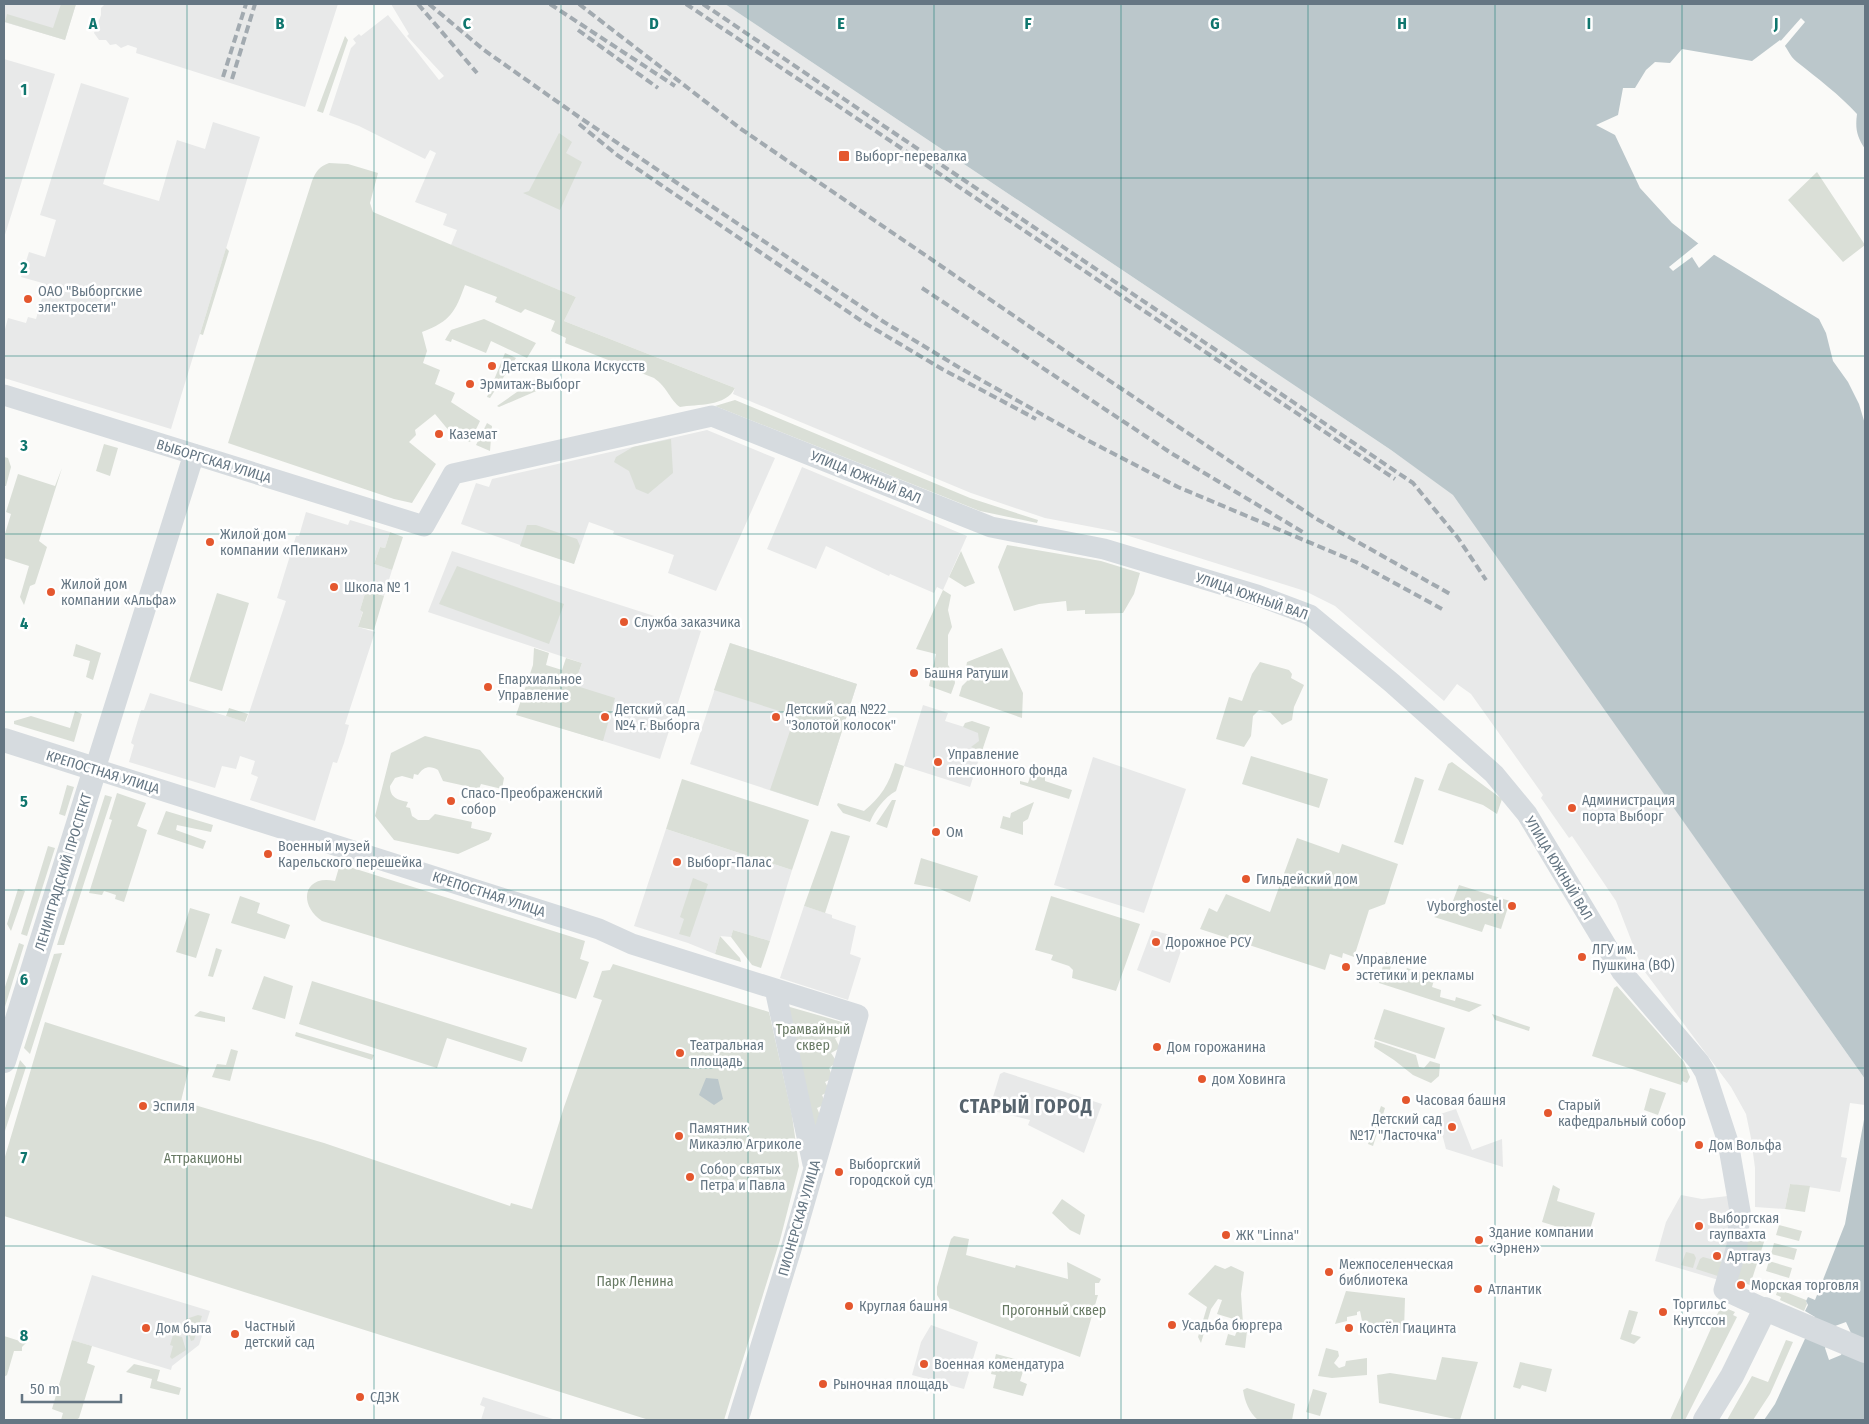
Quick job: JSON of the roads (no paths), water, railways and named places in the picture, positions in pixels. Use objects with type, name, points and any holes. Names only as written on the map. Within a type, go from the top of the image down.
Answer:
[{"type":"main road","name":"КРЕПОСТНАЯ УЛИЦА","points":[[4,740],[95,769]]},
{"type":"main road","name":"ЛЕНИНГРАДСКИЙ ПРОСПЕКТ","points":[[4,1061],[95,769]]},
{"type":"main road","points":[[1705,1420],[1732,1376],[1765,1310],[1865,1352]]},
{"type":"street","name":"ВЫБОРГСКАЯ УЛИЦА","points":[[4,395],[424,526],[453,474]]},
{"type":"street","name":"УЛИЦА ЮЖНЫЙ ВАЛ","points":[[453,474],[712,416],[991,527],[1104,549],[1289,606],[1310,615],[1330,630],[1494,774],[1527,814],[1614,960],[1699,1062],[1728,1142],[1741,1220],[1737,1246],[1724,1290],[1765,1310]]},
{"type":"street","name":"ЛЕНИНГРАДСКИЙ ПРОСПЕКТ","points":[[95,769],[194,454]]},
{"type":"street","name":"КРЕПОСТНАЯ УЛИЦА","points":[[95,769],[599,929],[632,944],[858,1015]]},
{"type":"street","points":[[775,989],[814,1167]]},
{"type":"street","name":"ПИОНЕРСКАЯ УЛИЦА","points":[[738,1420],[858,1015]]},
{"type":"railway","points":[[223,77],[246,4]]},
{"type":"railway","points":[[232,79],[255,4]]},
{"type":"railway","points":[[418,4],[477,73]]},
{"type":"railway","points":[[429,4],[484,50],[579,117],[884,322],[960,368],[1087,440],[1178,487],[1356,562],[1442,609]]},
{"type":"railway","points":[[550,4],[675,86]]},
{"type":"railway","points":[[579,4],[741,129],[1074,357],[1315,518],[1452,595]]},
{"type":"railway","points":[[686,4],[1395,479]]},
{"type":"railway","points":[[703,4],[1413,483],[1458,538],[1486,580]]},
{"type":"railway","points":[[578,30],[658,88]]},
{"type":"railway","points":[[579,124],[617,155],[863,322],[942,369],[1036,419]]},
{"type":"railway","points":[[922,288],[1171,453],[1306,534]]},
{"type":"place","name":"Выборг-перевалка","points":[[844,156]]},
{"type":"place","name":"ОАО \"Выборгские электросети\"","points":[[28,299]]},
{"type":"place","name":"Детская Школа Искусств","points":[[492,366]]},
{"type":"place","name":"Эрмитаж-Выборг","points":[[470,384]]},
{"type":"place","name":"Каземат","points":[[439,434]]},
{"type":"place","name":"Жилой дом компании «Пеликан»","points":[[210,542]]},
{"type":"place","name":"Школа № 1","points":[[334,587]]},
{"type":"place","name":"Жилой дом компании «Альфа»","points":[[51,592]]},
{"type":"place","name":"Служба заказчика","points":[[624,622]]},
{"type":"place","name":"Башня Ратуши","points":[[914,673]]},
{"type":"place","name":"Епархиальное Управление","points":[[488,687]]},
{"type":"place","name":"Детский сад №4 г. Выборга","points":[[605,717]]},
{"type":"place","name":"Детский сад №22 \"Золотой колосок\"","points":[[776,717]]},
{"type":"place","name":"Управление пенсионного фонда","points":[[938,762]]},
{"type":"place","name":"Спасо-Преображенский собор","points":[[451,801]]},
{"type":"place","name":"Администрация порта Выборг","points":[[1572,808]]},
{"type":"place","name":"Ом","points":[[936,832]]},
{"type":"place","name":"Военный музей Карельского перешейка","points":[[268,854]]},
{"type":"place","name":"Выборг-Палас","points":[[677,862]]},
{"type":"place","name":"Гильдейский дом","points":[[1246,879]]},
{"type":"place","name":"Vyborghostel","points":[[1512,906]]},
{"type":"place","name":"Дорожное РСУ","points":[[1156,942]]},
{"type":"place","name":"ЛГУ им. Пушкина (ВФ)","points":[[1582,957]]},
{"type":"place","name":"Управление эстетики и рекламы","points":[[1346,967]]},
{"type":"place","name":"Дом горожанина","points":[[1157,1047]]},
{"type":"place","name":"Театральная площадь","points":[[680,1053]]},
{"type":"place","name":"дом Ховинга","points":[[1202,1079]]},
{"type":"place","name":"Часовая башня","points":[[1406,1100]]},
{"type":"place","name":"Эспиля","points":[[143,1106]]},
{"type":"place","name":"Старый кафедральный собор","points":[[1548,1113]]},
{"type":"place","name":"Детский сад №17 \"Ласточка\"","points":[[1452,1127]]},
{"type":"place","name":"Памятник Микаэлю Агриколе","points":[[679,1136]]},
{"type":"place","name":"Дом Вольфа","points":[[1699,1145]]},
{"type":"place","name":"Выборгский городской суд","points":[[839,1172]]},
{"type":"place","name":"Собор святых Петра и Павла","points":[[690,1177]]},
{"type":"place","name":"Выборгская гаупвахта","points":[[1699,1226]]},
{"type":"place","name":"ЖК \"Linna\"","points":[[1226,1235]]},
{"type":"place","name":"Здание компании «Эрнен»","points":[[1479,1240]]},
{"type":"place","name":"Артгауз","points":[[1717,1256]]},
{"type":"place","name":"Межпоселенческая библиотека","points":[[1329,1272]]},
{"type":"place","name":"Морская торговля","points":[[1741,1285]]},
{"type":"place","name":"Атлантик","points":[[1478,1289]]},
{"type":"place","name":"Круглая башня","points":[[849,1306]]},
{"type":"place","name":"Торгильс Кнутссон","points":[[1663,1312]]},
{"type":"place","name":"Усадьба бюргера","points":[[1172,1325]]},
{"type":"place","name":"Дом быта","points":[[146,1328]]},
{"type":"place","name":"Костёл Гиацинта","points":[[1349,1328]]},
{"type":"place","name":"Частный детский сад","points":[[235,1334]]},
{"type":"place","name":"Военная комендатура","points":[[924,1364]]},
{"type":"place","name":"Рыночная площадь","points":[[823,1384]]},
{"type":"place","name":"СДЭК","points":[[360,1397]]},
{"type":"district","name":"СТАРЫЙ ГОРОД","points":[[1026,1106]]},
{"type":"park label","name":"Трамвайный сквер","points":[[813,1038]]},
{"type":"park label","name":"Аттракционы","points":[[203,1158]]},
{"type":"park label","name":"Парк Ленина","points":[[635,1281]]},
{"type":"park label","name":"Прогонный сквер","points":[[1054,1310]]}]
